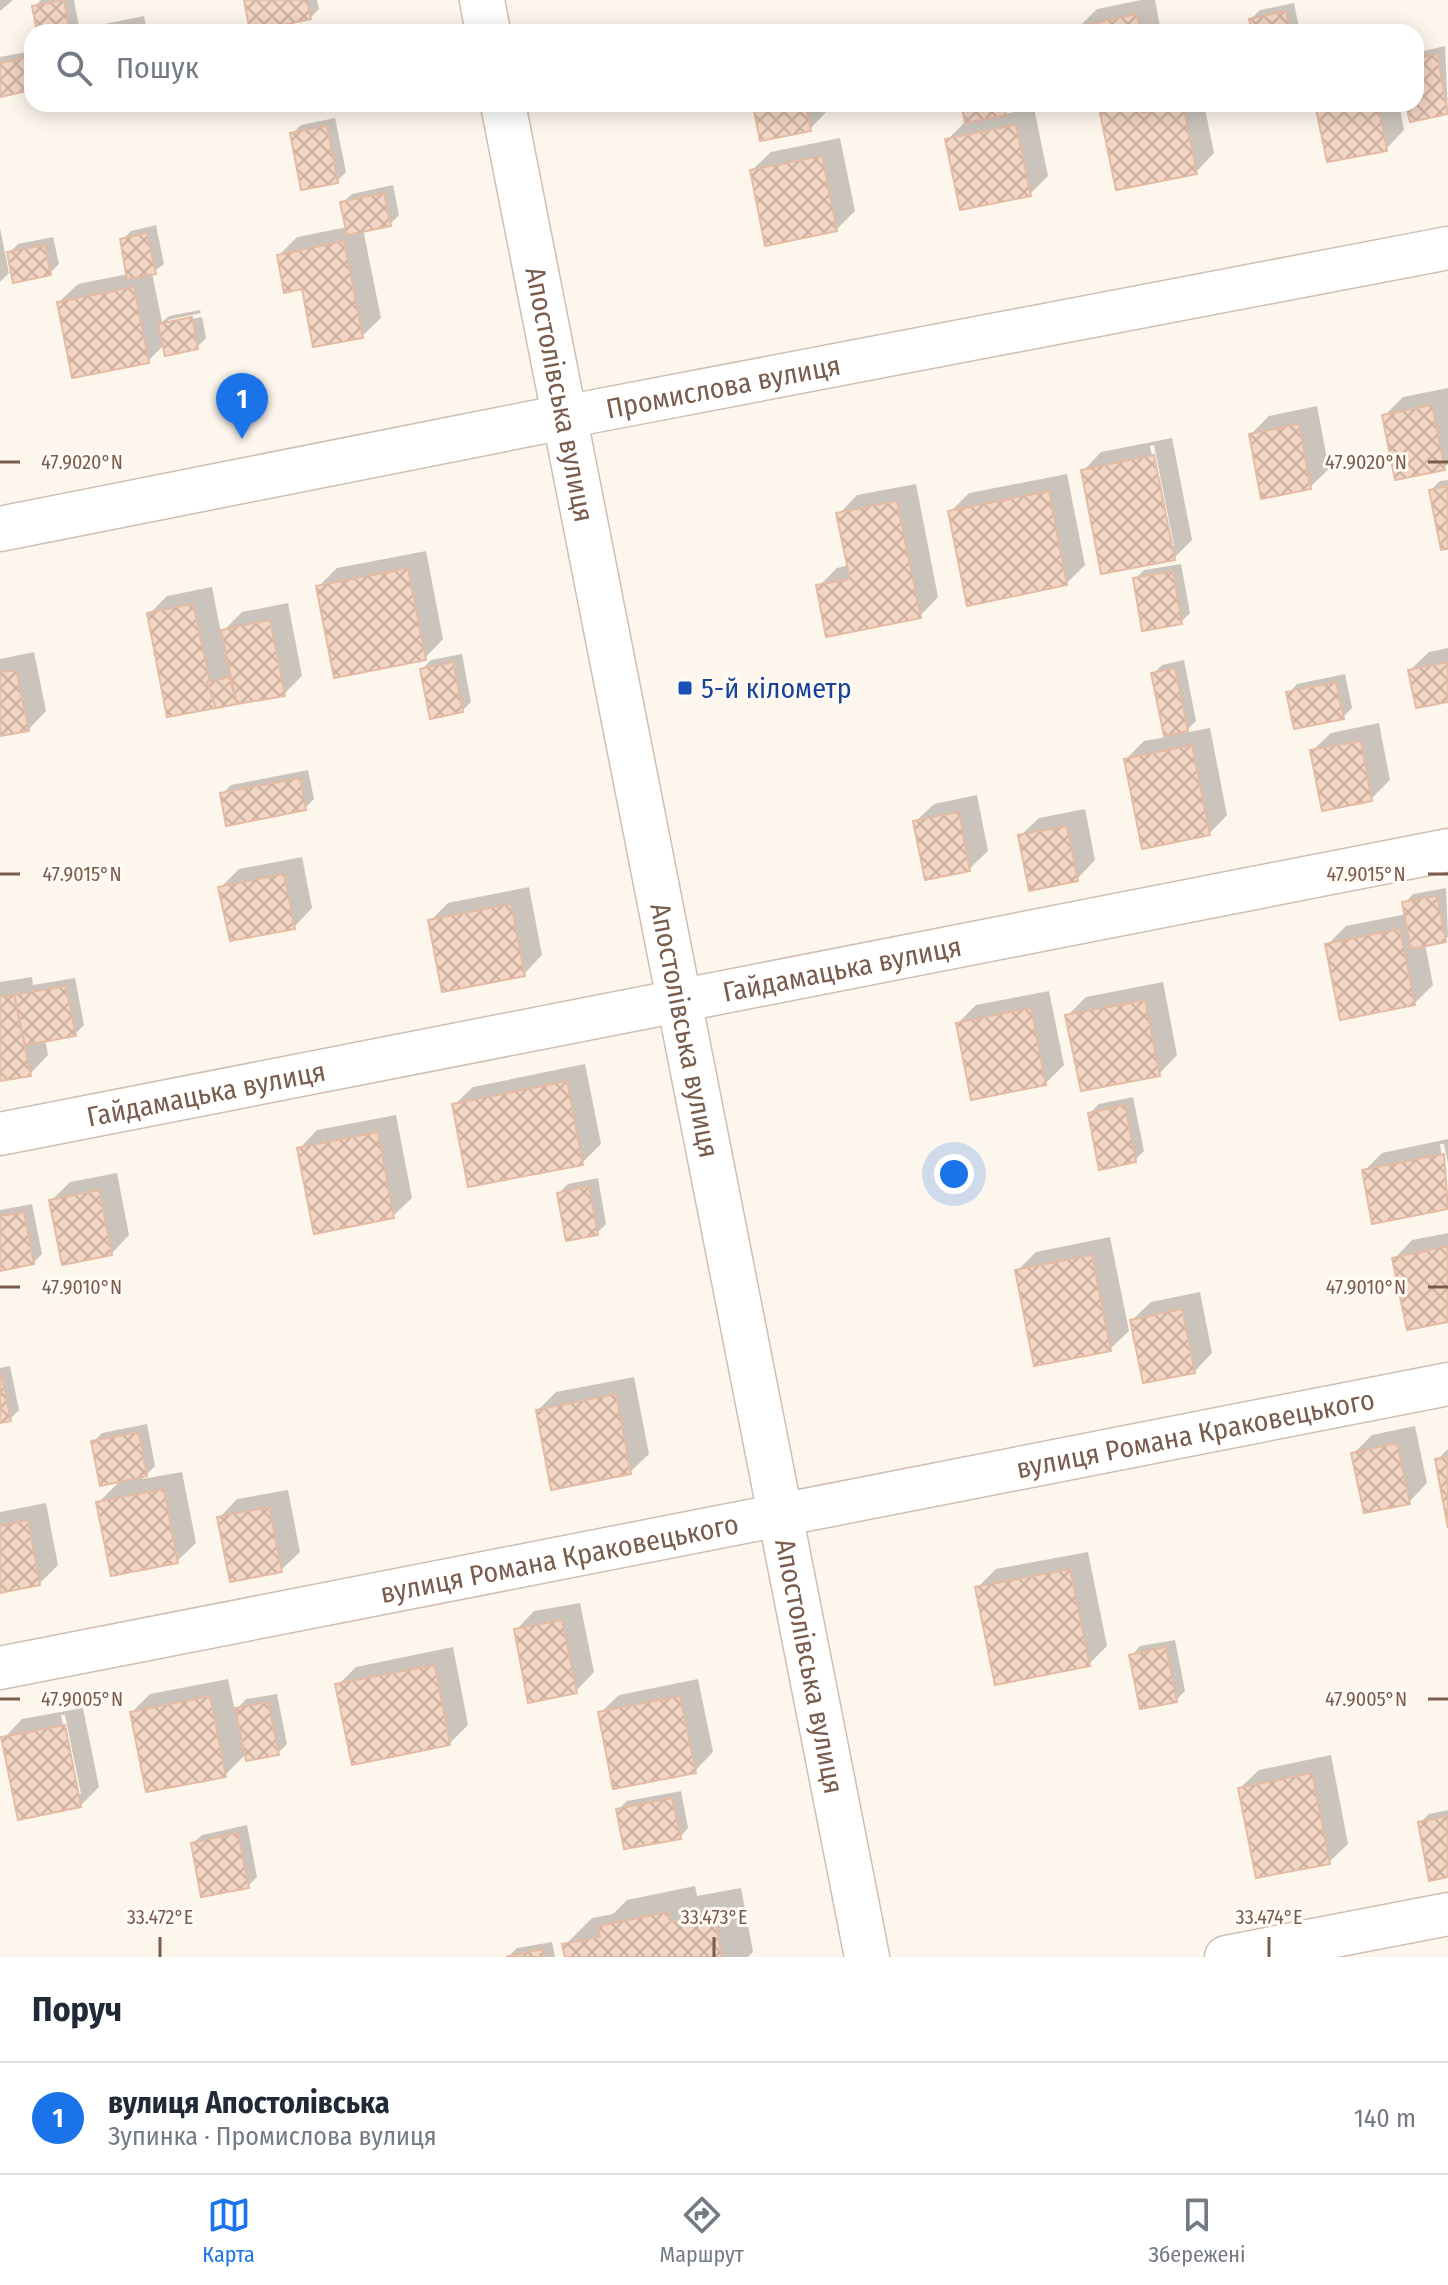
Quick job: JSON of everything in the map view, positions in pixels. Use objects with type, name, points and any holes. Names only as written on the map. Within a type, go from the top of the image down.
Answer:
[{"type":"street","points":[[482,0],[486,24]]},
{"type":"street","name":"Апостолівська вулиця","points":[[505,112],[867,1957]]},
{"type":"street","name":"Промислова вулиця","points":[[0,529],[564,417],[1448,248]]},
{"type":"street","name":"Гайдамацька вулиця","points":[[0,1134],[1448,850]]},
{"type":"street","name":"вулиця Романа Краковецького","points":[[0,1668],[1448,1384]]},
{"type":"street","points":[[1226,1957],[1448,1914]]},
{"type":"building","points":[[64,0],[68,24],[35,24],[32,6]]},
{"type":"building","points":[[244,0],[307,0],[311,19],[288,24],[248,24]]},
{"type":"building","points":[[1286,11],[1288,24],[1250,24],[1249,19]]},
{"type":"building","points":[[1137,14],[1139,24],[1090,24]]},
{"type":"building","points":[[1437,54],[1448,114],[1410,122],[1408,112],[1424,112],[1424,57]]},
{"type":"building","points":[[24,58],[24,92],[0,97],[0,63]]},
{"type":"building","points":[[754,112],[807,112],[811,131],[760,141]]},
{"type":"building","points":[[963,112],[1005,112],[1006,115],[965,123]]},
{"type":"building","points":[[1184,112],[1197,174],[1116,190],[1100,113]]},
{"type":"building","points":[[1317,112],[1380,112],[1387,151],[1327,162]]},
{"type":"building","points":[[1016,125],[1031,196],[960,210],[945,139]]},
{"type":"building","points":[[327,126],[338,183],[301,190],[290,133]]},
{"type":"building","points":[[822,156],[837,231],[765,246],[750,170]]},
{"type":"building","points":[[384,193],[391,226],[347,235],[340,202]]},
{"type":"building","points":[[147,233],[156,274],[127,279],[120,239]]},
{"type":"building","points":[[344,241],[363,338],[313,347],[302,289],[284,293],[277,255]]},
{"type":"building","points":[[45,245],[51,275],[13,283],[7,252]]},
{"type":"building","points":[[134,287],[149,363],[72,378],[57,302]]},
{"type":"building","points":[[192,317],[198,349],[165,356],[158,324]]},
{"type":"building","points":[[1432,405],[1445,470],[1395,480],[1382,415]]},
{"type":"building","points":[[1299,424],[1311,489],[1261,499],[1249,434]]},
{"type":"building","points":[[1154,455],[1175,560],[1101,574],[1081,470]]},
{"type":"building","points":[[1448,486],[1448,549],[1441,550],[1429,490]]},
{"type":"building","points":[[1049,491],[1067,585],[967,606],[948,511]]},
{"type":"building","points":[[897,501],[921,618],[826,637],[816,585],[850,579],[836,513]]},
{"type":"building","points":[[408,568],[426,660],[334,678],[316,586]]},
{"type":"building","points":[[1173,571],[1182,624],[1142,631],[1133,578]]},
{"type":"building","points":[[193,604],[216,708],[167,717],[147,613]]},
{"type":"building","points":[[270,620],[285,696],[237,704],[221,630]]},
{"type":"building","points":[[453,662],[463,712],[430,719],[420,669]]},
{"type":"building","points":[[1448,662],[1448,702],[1416,708],[1408,670]]},
{"type":"building","points":[[1175,668],[1188,731],[1164,736],[1151,673]]},
{"type":"building","points":[[16,670],[29,731],[0,736],[0,672]]},
{"type":"building","points":[[229,677],[237,704],[216,708],[207,682]]},
{"type":"building","points":[[1336,682],[1344,719],[1294,729],[1286,692]]},
{"type":"building","points":[[1361,741],[1372,801],[1322,811],[1310,750]]},
{"type":"building","points":[[1192,745],[1210,835],[1142,849],[1124,759]]},
{"type":"building","points":[[300,778],[306,810],[226,826],[220,793]]},
{"type":"building","points":[[959,812],[970,871],[925,880],[913,821]]},
{"type":"building","points":[[1067,826],[1078,881],[1029,891],[1018,835]]},
{"type":"building","points":[[284,874],[295,929],[230,941],[218,887]]},
{"type":"building","points":[[1437,896],[1446,942],[1411,949],[1402,902]]},
{"type":"building","points":[[511,904],[525,976],[442,992],[428,920]]},
{"type":"building","points":[[1400,929],[1415,1005],[1340,1020],[1325,944]]},
{"type":"building","points":[[66,986],[76,1036],[25,1045],[14,995]]},
{"type":"building","points":[[14,995],[31,1076],[0,1081],[0,997]]},
{"type":"building","points":[[1145,1000],[1160,1076],[1081,1091],[1065,1015]]},
{"type":"building","points":[[1031,1008],[1046,1085],[971,1100],[956,1023]]},
{"type":"building","points":[[567,1081],[583,1165],[468,1187],[452,1104]]},
{"type":"building","points":[[1125,1105],[1136,1162],[1099,1170],[1088,1113]]},
{"type":"building","points":[[378,1132],[394,1218],[314,1234],[297,1148]]},
{"type":"building","points":[[1444,1154],[1448,1209],[1372,1224],[1362,1170]]},
{"type":"building","points":[[589,1186],[598,1235],[566,1241],[557,1193]]},
{"type":"building","points":[[99,1190],[112,1255],[62,1265],[49,1200]]},
{"type":"building","points":[[24,1212],[34,1264],[0,1271],[0,1216]]},
{"type":"building","points":[[1448,1246],[1448,1322],[1407,1330],[1392,1258]]},
{"type":"building","points":[[1092,1255],[1111,1351],[1034,1366],[1015,1270]]},
{"type":"building","points":[[1182,1309],[1195,1373],[1143,1383],[1130,1320]]},
{"type":"building","points":[[0,1374],[11,1421],[0,1423]]},
{"type":"building","points":[[616,1394],[631,1474],[551,1490],[536,1410]]},
{"type":"building","points":[[139,1432],[147,1476],[100,1486],[91,1441]]},
{"type":"building","points":[[1397,1443],[1410,1504],[1364,1513],[1351,1453]]},
{"type":"building","points":[[1448,1457],[1448,1528],[1435,1459]]},
{"type":"building","points":[[164,1489],[178,1563],[111,1576],[96,1502]]},
{"type":"building","points":[[269,1507],[282,1572],[230,1582],[217,1517]]},
{"type":"building","points":[[28,1520],[40,1585],[0,1593],[0,1526]]},
{"type":"building","points":[[1070,1569],[1090,1666],[995,1685],[975,1587]]},
{"type":"building","points":[[562,1620],[577,1693],[528,1703],[514,1629]]},
{"type":"building","points":[[1166,1647],[1177,1702],[1140,1709],[1129,1655]]},
{"type":"building","points":[[435,1665],[450,1745],[352,1765],[335,1684]]},
{"type":"building","points":[[210,1696],[226,1777],[146,1792],[130,1712]]},
{"type":"building","points":[[680,1696],[696,1773],[613,1789],[598,1712]]},
{"type":"building","points":[[268,1702],[279,1755],[246,1761],[235,1708]]},
{"type":"building","points":[[65,1725],[81,1807],[18,1820],[1,1737]]},
{"type":"building","points":[[1312,1773],[1330,1864],[1256,1878],[1238,1788]]},
{"type":"building","points":[[672,1798],[681,1839],[624,1849],[616,1809]]},
{"type":"building","points":[[1448,1816],[1448,1877],[1429,1881],[1418,1822]]},
{"type":"building","points":[[238,1833],[249,1888],[201,1897],[191,1843]]},
{"type":"building","points":[[668,1912],[670,1922],[714,1914],[722,1957],[565,1957],[562,1944],[600,1937],[598,1926]]},
{"type":"building","points":[[543,1949],[545,1957],[506,1957]]},
{"type":"place","name":"вулиця Апостолівська","points":[[242,439]]},
{"type":"place","name":"5-й кілометр","points":[[685,688]]}]
